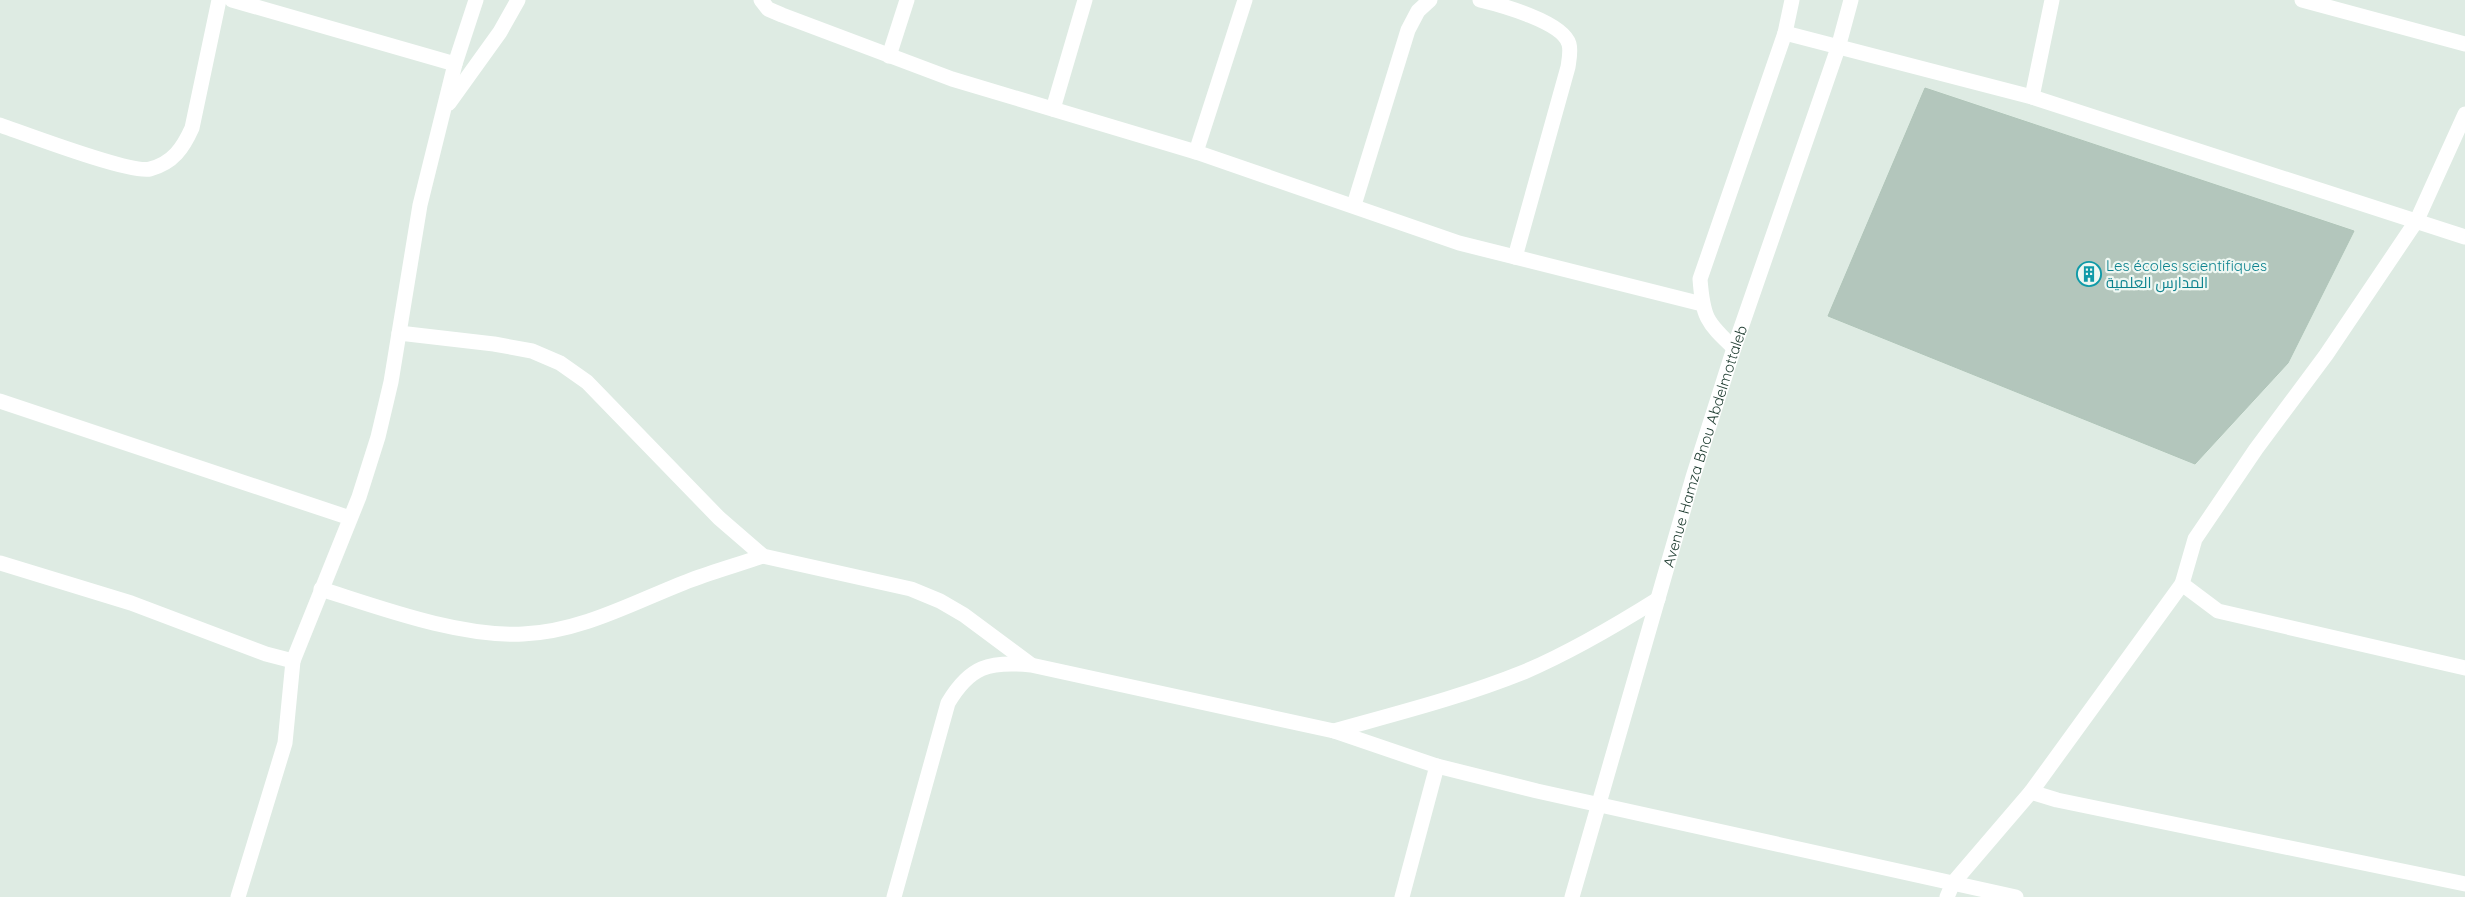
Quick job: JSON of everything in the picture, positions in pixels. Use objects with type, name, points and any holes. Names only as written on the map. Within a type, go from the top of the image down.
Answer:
[{"type":"street","points":[[0,125],[124,166],[148,170],[161,165],[174,157],[183,147],[192,128],[220,0]]},
{"type":"street","points":[[232,0],[455,64]]},
{"type":"street","points":[[238,897],[285,743],[293,661],[350,518],[378,436],[391,382],[420,205],[446,108],[455,64],[476,0]]},
{"type":"street","points":[[446,108],[500,32],[518,0]]},
{"type":"street","points":[[761,0],[768,9],[782,16],[952,79],[1196,152],[1354,205],[1459,243],[1702,304]]},
{"type":"street","points":[[889,56],[907,0]]},
{"type":"street","points":[[1053,109],[1085,0]]},
{"type":"street","points":[[1196,152],[1245,0]]},
{"type":"street","points":[[1354,205],[1408,30],[1418,10],[1430,0]]},
{"type":"street","points":[[1480,0],[1500,5],[1557,28],[1569,43],[1568,67],[1515,257]]},
{"type":"street","points":[[1734,348],[1706,320],[1702,304],[1700,279],[1785,33],[1792,0]]},
{"type":"street","name":"Avenue Hamza Bnou Abdelmottaleb","points":[[1572,897],[1658,599],[1734,348],[1838,48],[1851,0]]},
{"type":"street","points":[[2032,98],[2052,0]]},
{"type":"street","points":[[2302,0],[2465,44]]},
{"type":"street","points":[[1785,33],[2032,98],[2417,220],[2465,237]]},
{"type":"street","points":[[1947,897],[1953,883],[2031,792],[2182,584],[2195,538],[2256,449],[2326,355],[2417,220],[2465,114]]},
{"type":"street","points":[[399,333],[494,344],[532,351],[560,363],[587,382],[719,518],[764,556],[911,589],[940,601],[964,615],[1031,665]]},
{"type":"street","points":[[0,401],[350,518]]},
{"type":"street","points":[[321,589],[419,620],[484,632],[522,634],[556,630],[611,612],[693,579],[764,556]]},
{"type":"street","points":[[0,563],[131,603],[266,654],[293,661]]},
{"type":"street","points":[[2182,584],[2202,601],[2218,611],[2465,668]]},
{"type":"street","points":[[1334,730],[1457,696],[1524,672],[1610,630],[1658,599]]},
{"type":"street","points":[[894,897],[948,703],[957,687],[970,674],[983,667],[1006,663],[1031,665],[1334,730],[1437,766],[1537,791],[2016,897]]},
{"type":"street","points":[[1402,897],[1437,766]]},
{"type":"street","points":[[2031,792],[2064,802],[2465,884]]},
{"type":"building","name":"Les écoles scientifiques المدارس العلمية","points":[[1925,88],[2354,231],[2288,363],[2195,464],[1828,316]]},
{"type":"place","name":"Les écoles scientifiques المدارس العلمية","points":[[2089,274]]}]
